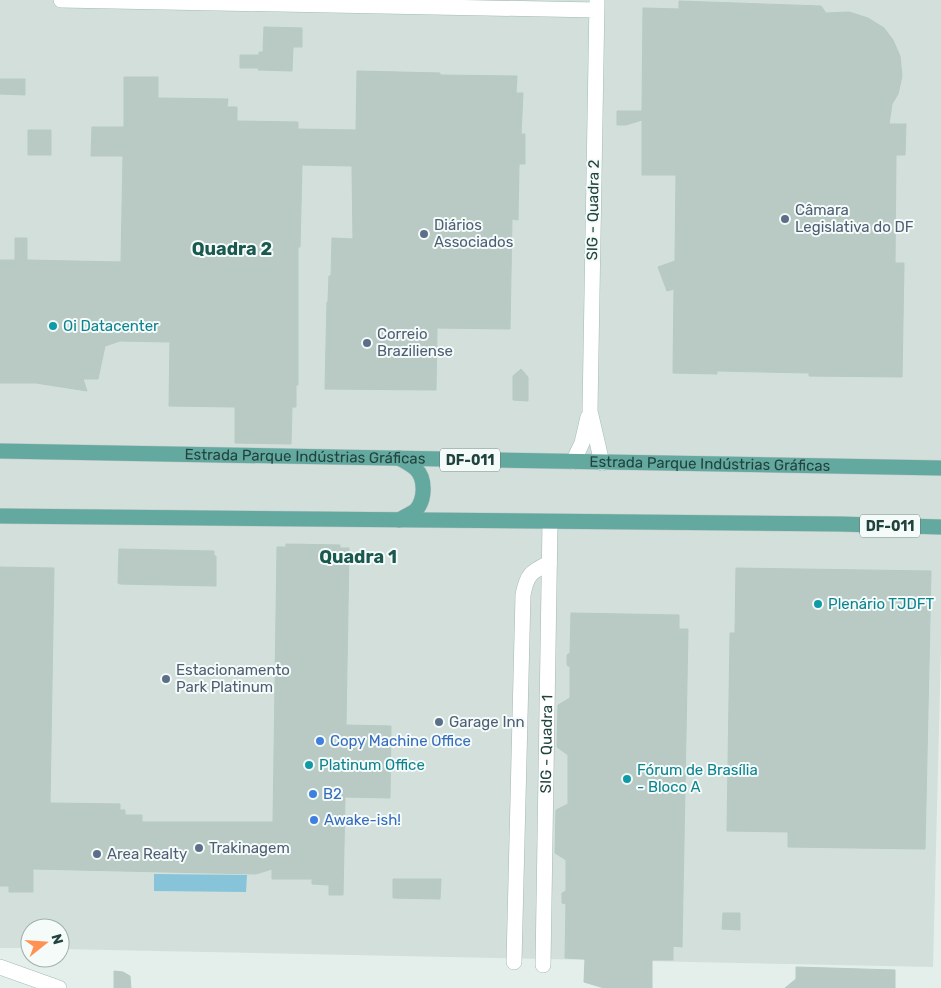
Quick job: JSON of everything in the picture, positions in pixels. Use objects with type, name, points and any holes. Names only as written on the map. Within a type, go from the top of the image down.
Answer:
[{"type":"main road","name":"Estrada Parque Indústrias Gráficas","points":[[0,451],[941,468]]},
{"type":"main road","points":[[397,521],[415,511],[421,502],[423,492],[422,481],[417,469],[399,458]]},
{"type":"main road","name":"DF-011","points":[[0,516],[830,524],[941,527]]},
{"type":"street","points":[[61,0],[597,5]]},
{"type":"street","name":"SIG - Quadra 2","points":[[573,462],[582,443],[590,411],[597,5]]},
{"type":"street","name":"SIG - Quadra 2","points":[[590,411],[602,463]]},
{"type":"street","name":"SIG - Quadra 1","points":[[543,964],[550,522]]},
{"type":"street","points":[[514,962],[523,595],[525,581],[530,574],[549,563]]},
{"type":"street","points":[[0,967],[59,988]]},
{"type":"shaded area","points":[[0,0],[941,0],[941,648],[933,967],[70,949],[70,918],[20,918],[20,948],[0,948]]},
{"type":"water","points":[[154,874],[247,875],[246,892],[154,891]]},
{"type":"building","name":"Câmara Legislativa do DF","points":[[679,1],[821,6],[826,13],[849,12],[868,18],[884,28],[893,40],[900,56],[902,76],[898,94],[892,104],[889,124],[906,124],[905,155],[896,155],[895,263],[904,263],[902,377],[809,376],[809,373],[717,371],[717,374],[673,373],[674,289],[667,291],[658,267],[675,261],[676,175],[642,175],[642,120],[626,125],[617,125],[617,111],[642,111],[643,8],[679,9]]},
{"type":"building","points":[[264,27],[302,28],[302,47],[293,47],[292,71],[240,68],[240,55],[259,55],[259,52],[263,52]]},
{"type":"building","points":[[357,71],[517,76],[516,93],[523,93],[521,134],[525,134],[525,164],[519,164],[518,220],[512,219],[510,329],[437,328],[436,390],[325,389],[327,302],[329,276],[331,276],[332,238],[353,239],[352,166],[302,165],[300,247],[298,247],[298,385],[296,385],[296,407],[292,407],[291,444],[235,443],[235,407],[169,406],[170,342],[120,341],[105,346],[98,379],[83,379],[87,391],[36,383],[0,383],[0,260],[15,260],[15,238],[27,238],[27,260],[121,262],[123,156],[91,156],[92,127],[124,127],[124,77],[158,77],[158,98],[228,99],[227,107],[237,107],[237,121],[298,122],[298,129],[356,130]]},
{"type":"building","points":[[0,79],[25,79],[25,95],[0,94]]},
{"type":"building","points":[[28,130],[51,130],[51,155],[28,155]]},
{"type":"building","points":[[521,369],[528,377],[528,401],[513,400],[513,376]]},
{"type":"building","points":[[286,544],[340,545],[340,548],[349,548],[346,725],[391,726],[390,798],[345,797],[343,895],[329,895],[329,885],[312,884],[312,879],[272,879],[272,869],[256,874],[33,869],[33,892],[9,892],[9,886],[0,886],[0,567],[54,568],[50,803],[120,804],[120,810],[125,810],[125,815],[142,815],[142,822],[273,822],[277,547],[286,547]]},
{"type":"building","points":[[119,549],[214,551],[214,556],[216,556],[216,586],[120,584],[118,583]]},
{"type":"building","points":[[736,568],[931,571],[925,849],[788,847],[788,832],[727,831],[730,633],[735,633]]},
{"type":"building","name":"Fórum de Brasília - Bloco A","points":[[571,613],[679,615],[679,629],[688,629],[682,947],[673,946],[673,960],[652,960],[652,988],[604,988],[584,982],[585,959],[565,958],[566,904],[562,903],[562,893],[566,891],[566,860],[555,853],[556,810],[568,804],[568,755],[557,747],[558,705],[570,698],[570,667],[567,665],[567,655],[570,653]]},
{"type":"building","points":[[393,879],[441,879],[440,899],[393,898]]},
{"type":"building","points":[[723,913],[740,913],[740,930],[722,929]]},
{"type":"building","points":[[796,967],[895,970],[895,988],[785,988],[796,979]]},
{"type":"building","points":[[114,971],[123,972],[130,976],[131,988],[114,988]]},
{"type":"place","name":"Câmara Legislativa do DF","points":[[785,219]]},
{"type":"place","name":"Diários Associados","points":[[424,234]]},
{"type":"place","name":"Oi Datacenter","points":[[53,326]]},
{"type":"place","name":"Correio Braziliense","points":[[367,343]]},
{"type":"place","name":"Plenário TJDFT","points":[[818,604]]},
{"type":"place","name":"Estacionamento Park Platinum","points":[[166,679]]},
{"type":"place","name":"Garage Inn","points":[[439,722]]},
{"type":"place","name":"Copy Machine Office","points":[[320,741]]},
{"type":"place","name":"Platinum Office","points":[[309,765]]},
{"type":"place","name":"Fórum de Brasília - Bloco A","points":[[627,779]]},
{"type":"place","name":"B2","points":[[313,794]]},
{"type":"place","name":"Awake-ish!","points":[[314,820]]},
{"type":"place","name":"Trakinagem","points":[[199,848]]},
{"type":"place","name":"Area Realty","points":[[97,854]]},
{"type":"district","name":"Quadra 2","points":[[232,249]]},
{"type":"district","name":"Quadra 1","points":[[358,557]]}]
